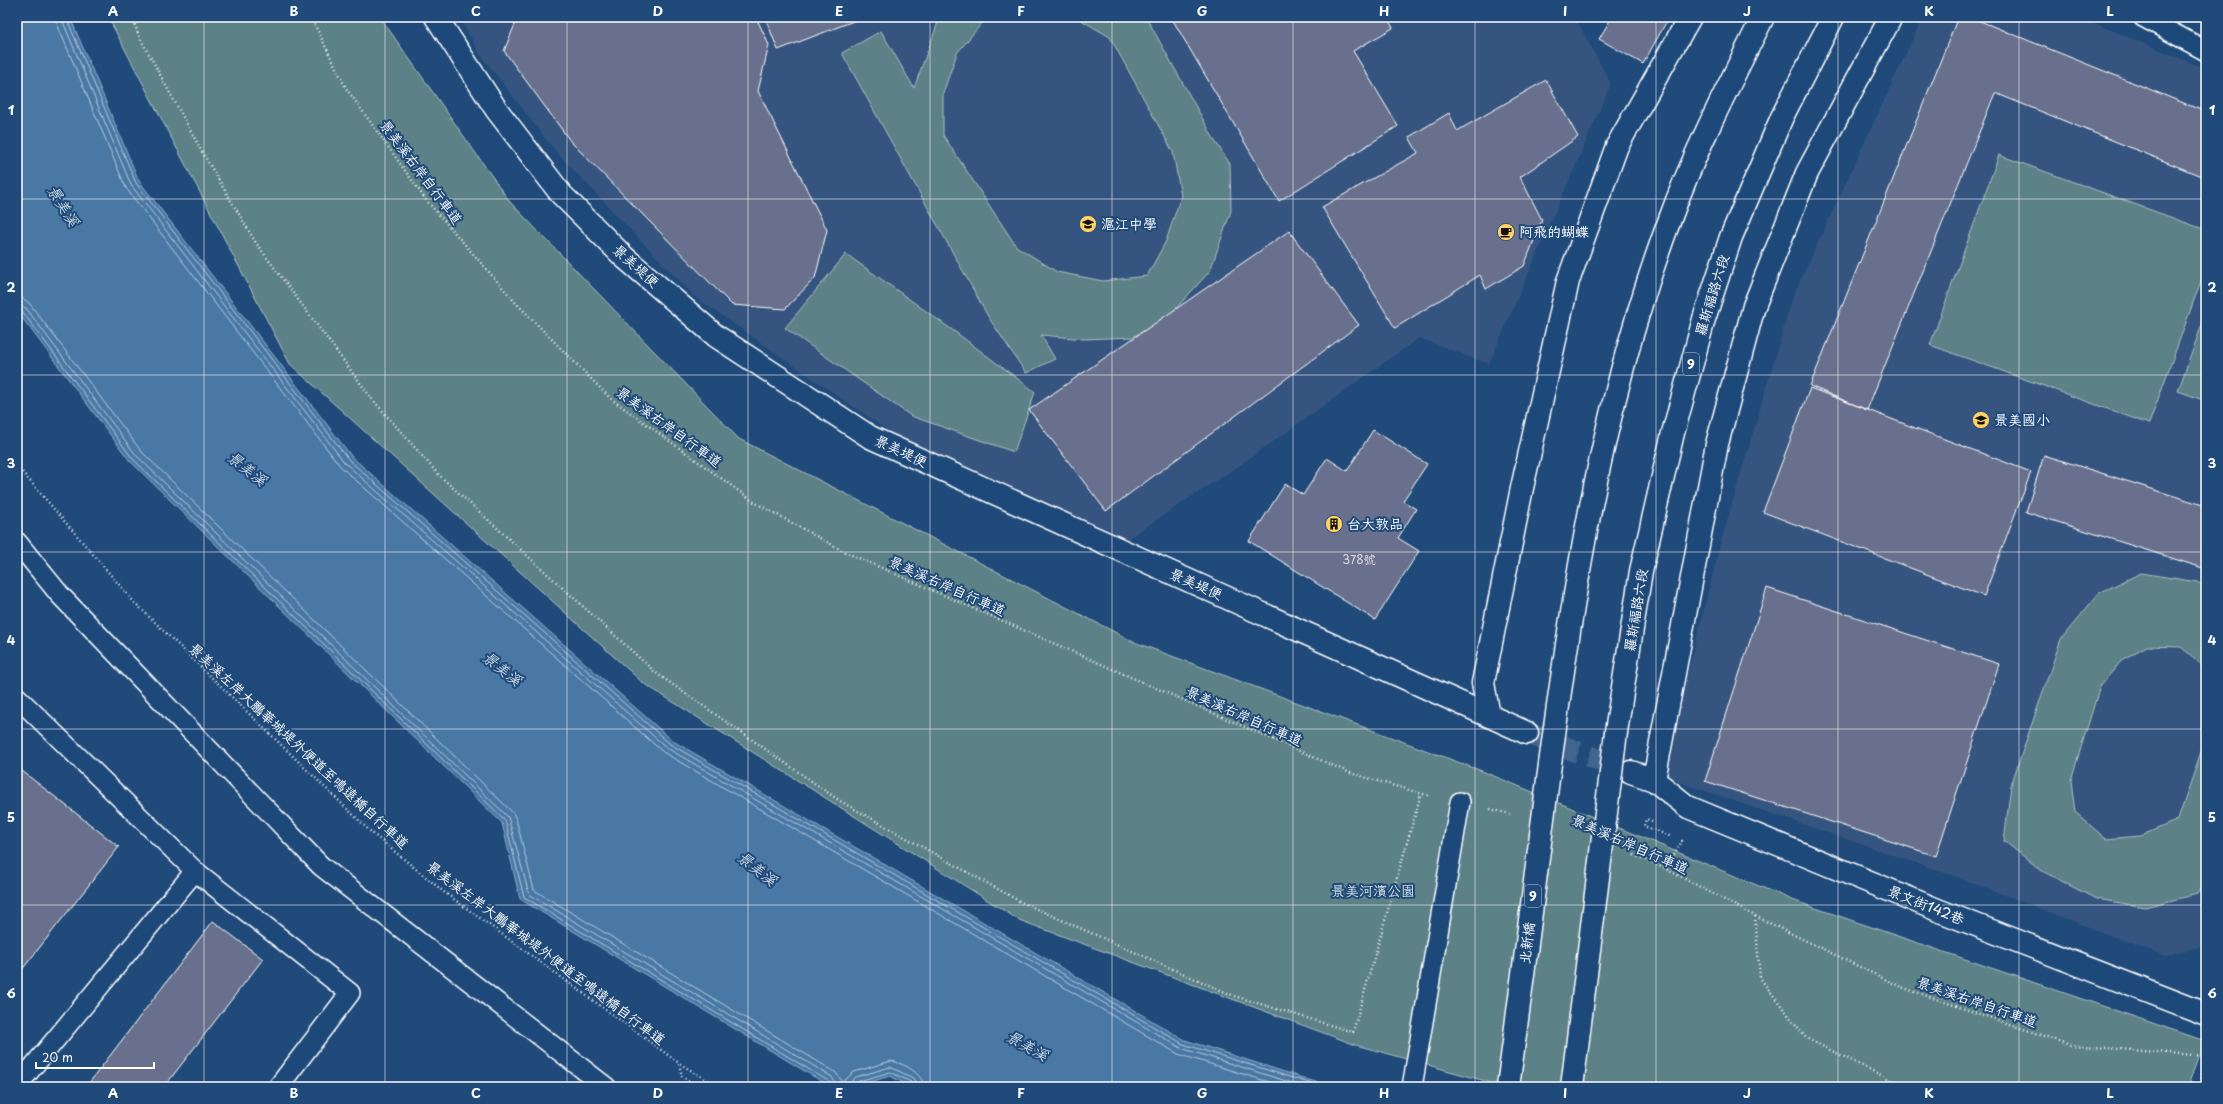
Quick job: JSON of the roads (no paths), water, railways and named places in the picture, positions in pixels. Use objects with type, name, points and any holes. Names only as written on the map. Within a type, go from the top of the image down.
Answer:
[{"type":"street","name":"景美堤便","points":[[436,17],[496,109],[561,194],[624,257],[716,336],[870,437],[1527,733]]},
{"type":"street","points":[[1489,716],[1482,683],[1522,488],[1568,281],[1617,146],[1690,17]]},
{"type":"street","name":"北新橋","points":[[1508,1087],[1558,704],[1578,576],[1609,423],[1642,303],[1670,218],[1720,102],[1763,17]]},
{"type":"street","name":"羅斯福路六段","points":[[1572,1087],[1616,732],[1642,571],[1673,433],[1704,319],[1734,230],[1782,117],[1833,17]]},
{"type":"street","points":[[1631,772],[1654,780],[1717,444],[1754,306],[1807,173],[1891,17]]},
{"type":"street","name":"景文街142巷","points":[[1654,780],[1688,808],[1940,911],[2206,1014]]},
{"type":"lane","points":[[2143,17],[2206,51]]},
{"type":"lane","points":[[17,542],[60,595],[321,866],[606,1087]]},
{"type":"lane","points":[[17,697],[195,871],[350,993],[278,1087]]},
{"type":"lane","points":[[1412,1087],[1460,802]]},
{"type":"lane","points":[[17,1086],[195,871]]},
{"type":"water","name":"景美溪","points":[[17,17],[70,17],[139,181],[352,457],[673,741],[1185,1040],[1331,1087],[912,1087],[890,1076],[854,1087],[831,1087],[520,899],[502,823],[130,461],[17,311]]},
{"type":"tunnel","points":[[1527,733],[1629,771]]},
{"type":"place","name":"滬江中學","points":[[1088,224]]},
{"type":"place","name":"阿飛的蝴蝶","points":[[1506,232]]},
{"type":"place","name":"景美國小","points":[[1981,420]]},
{"type":"place","name":"台大敦品","points":[[1334,524]]},
{"type":"park label","name":"景美河濱公園","points":[[1373,891]]}]
